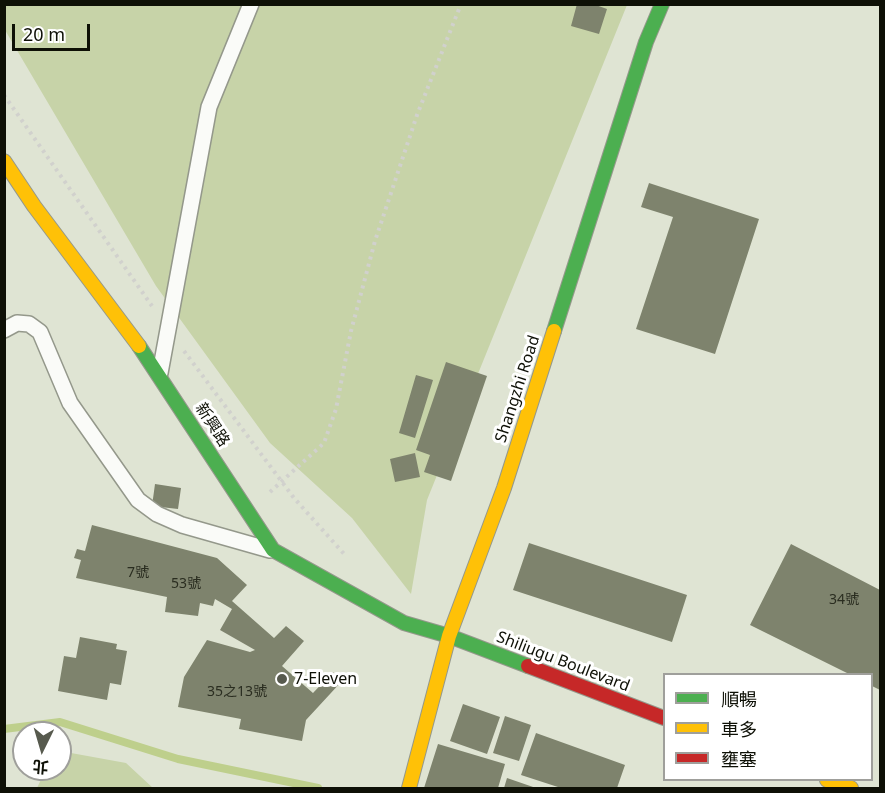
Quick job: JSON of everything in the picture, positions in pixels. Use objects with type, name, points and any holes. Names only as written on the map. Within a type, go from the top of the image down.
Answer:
[{"type":"street","name":"Shangzhi Road","points":[[409,787],[449,636],[504,488],[646,42],[662,4]]},
{"type":"street","name":"新興路","points":[[4,161],[34,206],[160,375],[273,550],[404,623],[449,636]]},
{"type":"street","name":"Shiliugu Boulevard","points":[[449,636],[663,718]]},
{"type":"street","points":[[830,781],[851,789]]},
{"type":"lane","points":[[160,375],[209,107],[251,4]]},
{"type":"lane","points":[[4,330],[17,323],[29,324],[40,332],[70,403],[138,500],[157,514],[182,525],[273,550]]},
{"type":"path","points":[[248,512],[324,442],[336,409],[351,331],[375,241],[417,116],[461,4]]},
{"type":"path","points":[[4,95],[168,329],[281,482],[339,546],[351,565]]},
{"type":"green space","points":[[4,5],[627,5],[427,500],[411,594],[352,518],[270,443],[156,286],[5,30]]},
{"type":"green space","points":[[72,753],[126,763],[153,788],[37,788],[40,781],[72,781]]},
{"type":"building","points":[[577,4],[593,4],[607,9],[599,34],[571,26]]},
{"type":"building","points":[[649,183],[759,219],[715,354],[636,329],[673,217],[641,207]]},
{"type":"building","points":[[446,362],[487,376],[451,481],[424,472],[430,455],[416,450]]},
{"type":"building","points":[[416,375],[433,380],[415,438],[399,433]]},
{"type":"building","points":[[415,453],[420,477],[395,482],[390,459]]},
{"type":"building","points":[[155,484],[181,488],[178,509],[152,506]]},
{"type":"building","points":[[92,525],[217,558],[247,585],[232,601],[274,638],[286,626],[304,641],[282,666],[313,693],[333,672],[342,681],[306,720],[302,741],[239,729],[241,719],[178,707],[184,677],[207,640],[250,652],[255,650],[220,630],[232,609],[215,599],[213,606],[200,603],[198,616],[165,612],[167,597],[76,578],[81,560],[74,558],[77,549],[85,551]]},
{"type":"building","points":[[529,543],[687,595],[672,642],[513,590]]},
{"type":"building","points":[[791,544],[880,590],[880,690],[873,686],[873,673],[847,673],[750,625]]},
{"type":"building","points":[[80,637],[117,644],[116,649],[127,651],[121,685],[110,683],[107,700],[58,691],[64,656],[76,658]]},
{"type":"building","points":[[463,704],[500,717],[487,754],[450,741]]},
{"type":"building","points":[[505,716],[531,725],[519,761],[493,753]]},
{"type":"building","points":[[536,733],[625,765],[617,788],[561,788],[521,775]]},
{"type":"building","points":[[438,744],[505,764],[498,788],[424,788]]},
{"type":"building","points":[[507,778],[536,788],[504,788]]},
{"type":"waterway","points":[[4,729],[60,722],[178,759],[318,788]]},
{"type":"traffic: fast","points":[[554,331],[646,42],[662,4]]},
{"type":"traffic: fast","points":[[139,346],[273,550],[404,623],[449,636],[528,666]]},
{"type":"traffic: slow","points":[[4,161],[34,206],[139,346]]},
{"type":"traffic: slow","points":[[409,788],[449,636],[504,488],[554,331]]},
{"type":"traffic: slow","points":[[830,781],[851,788]]},
{"type":"traffic: jam","points":[[528,666],[663,718]]},
{"type":"place","name":"7-Eleven","points":[[282,679]]}]
